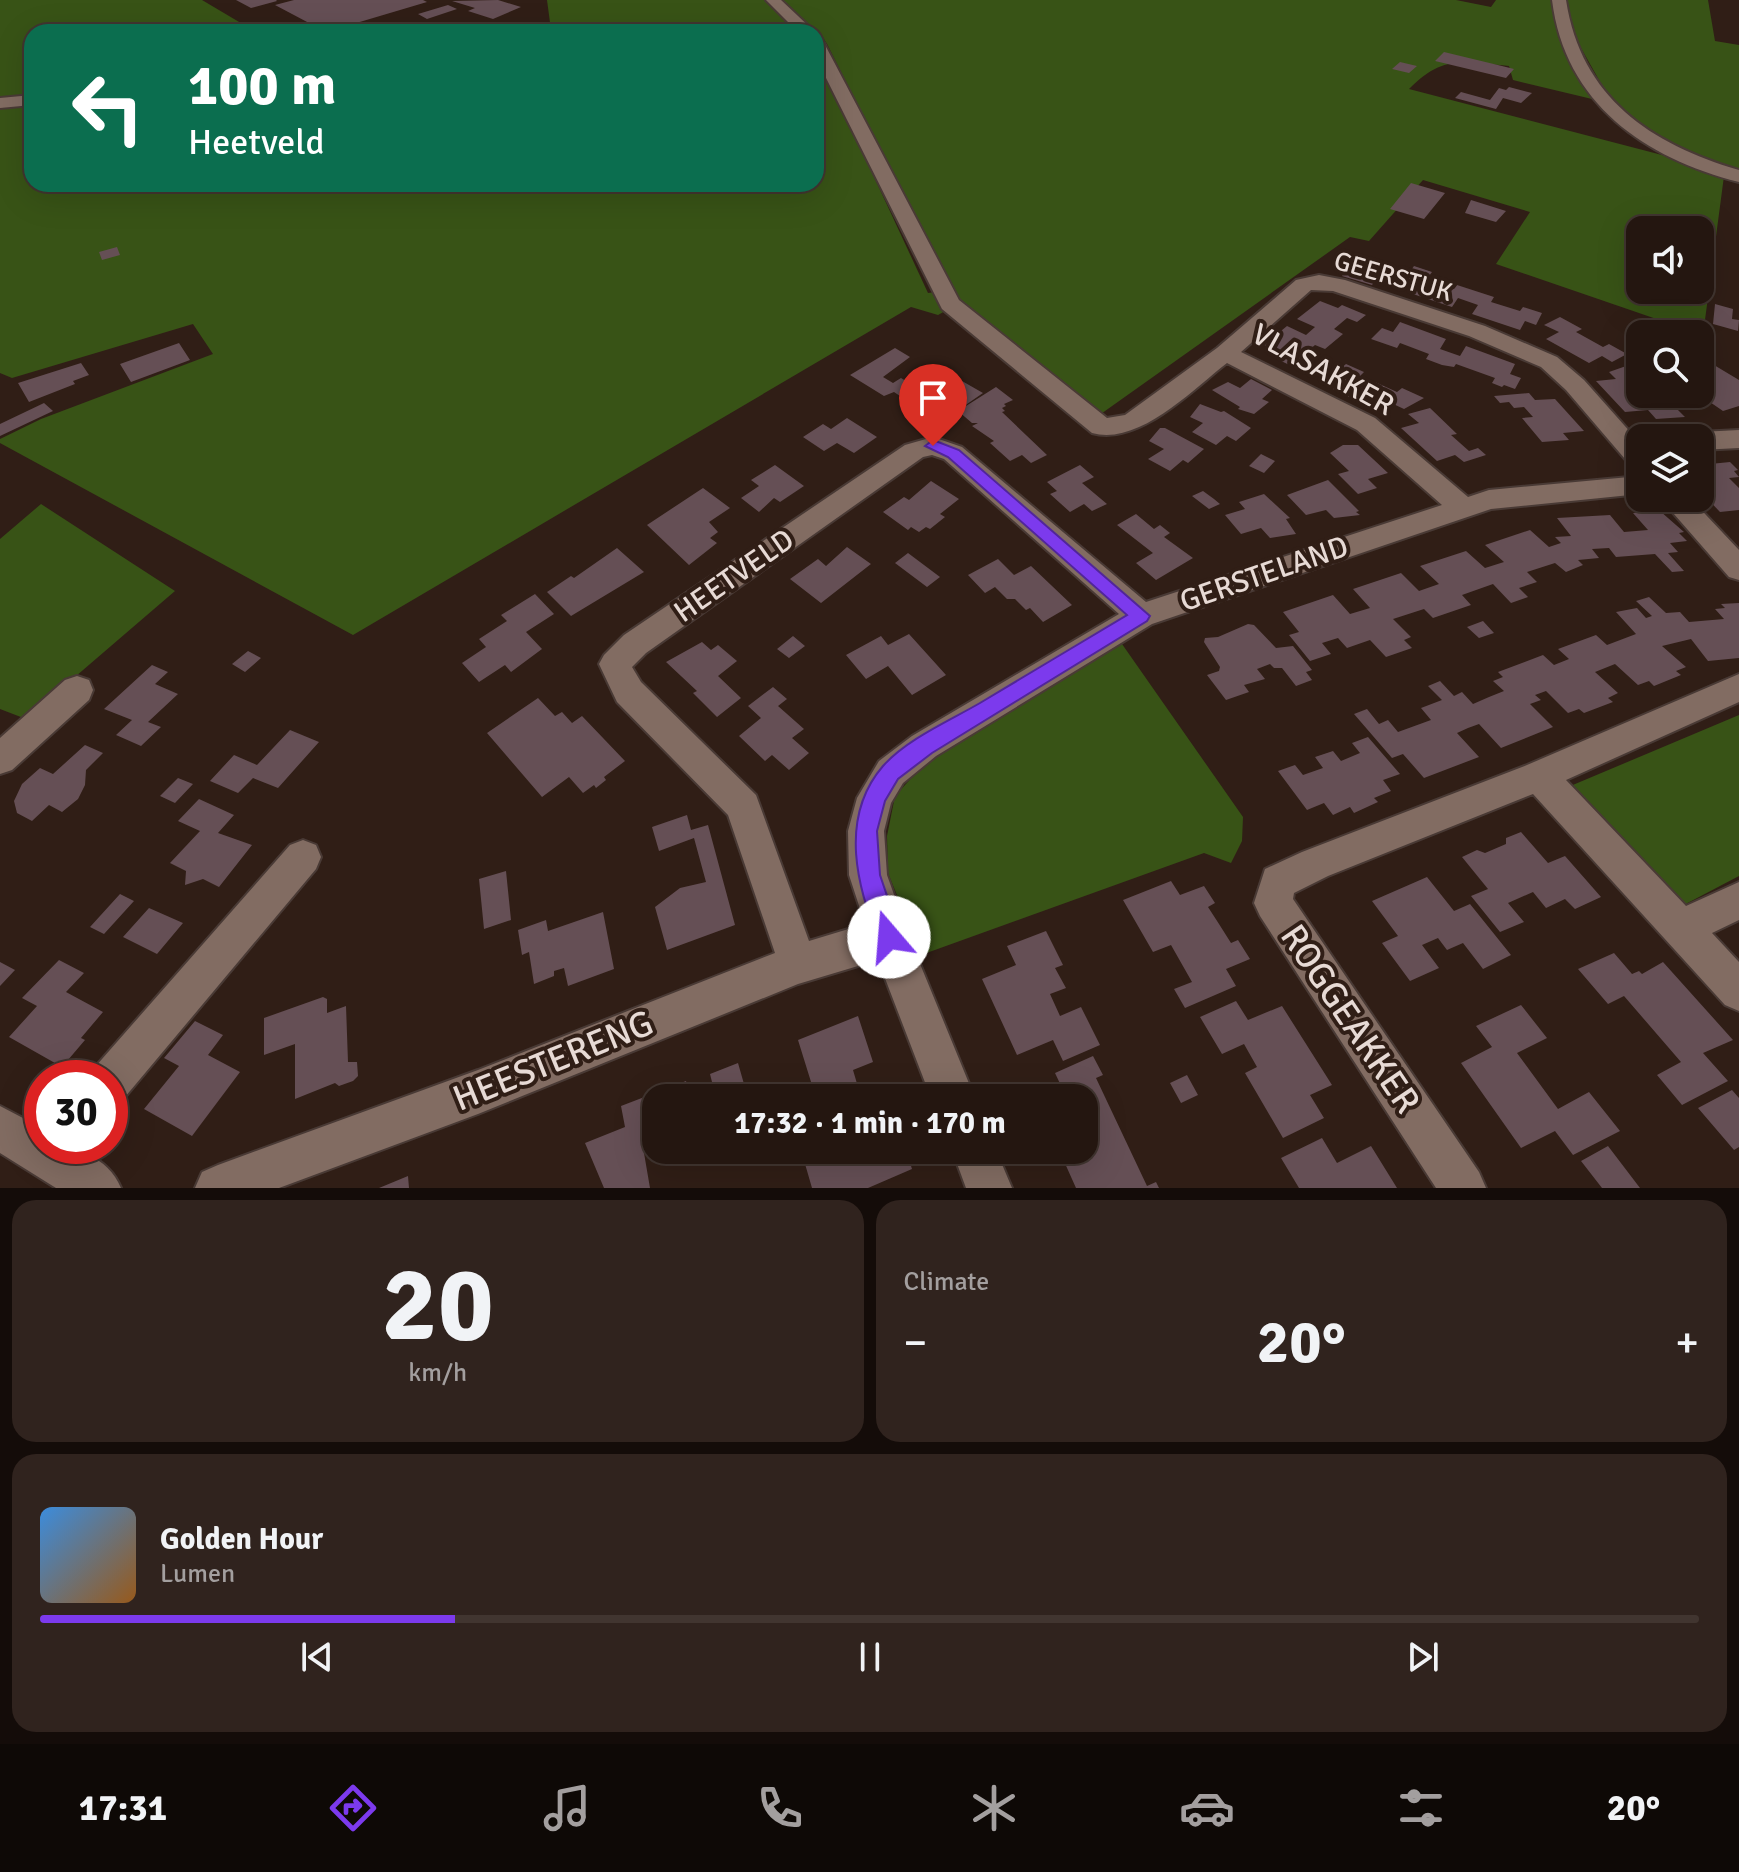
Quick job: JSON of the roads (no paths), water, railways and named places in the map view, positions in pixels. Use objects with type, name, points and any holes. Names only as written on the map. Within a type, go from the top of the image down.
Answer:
[{"type":"street","points":[[773,0],[797,24]]},
{"type":"street","points":[[1559,0],[1561,19],[1575,55],[1601,98],[1616,116],[1649,143],[1739,176]]},
{"type":"street","name":"GEERSTUK","points":[[824,59],[950,304],[1101,427],[1134,421],[1225,353],[1304,285],[1319,282],[1337,285],[1477,331],[1549,362],[1626,439]]},
{"type":"street","points":[[0,103],[24,101]]},
{"type":"street","name":"VLASAKKER","points":[[1225,353],[1366,424],[1462,507]]},
{"type":"street","points":[[1714,440],[1739,439]]},
{"type":"street","name":"HEETVELD","points":[[798,964],[743,806],[629,692],[615,664],[635,644],[914,451],[933,446],[953,453],[1141,616]]},
{"type":"street","name":"GERSTELAND","points":[[947,1084],[868,875],[866,831],[875,798],[891,772],[924,746],[1141,616],[1462,507],[1489,500],[1626,486]]},
{"type":"street","points":[[1687,512],[1739,569]]},
{"type":"street","name":"ROGGEAKKER","points":[[1463,1188],[1273,903],[1278,882],[1539,776],[1739,687]]},
{"type":"street","points":[[0,759],[77,690]]},
{"type":"street","points":[[1539,776],[1739,991]]},
{"type":"street","points":[[128,1061],[303,857]]},
{"type":"street","points":[[1680,928],[1739,901]]},
{"type":"street","name":"HEESTERENG","points":[[218,1188],[478,1092],[798,964],[889,937]]},
{"type":"street","points":[[0,1128],[24,1139]]},
{"type":"street","points":[[68,1164],[98,1188]]},
{"type":"street","points":[[980,1164],[989,1188]]}]
